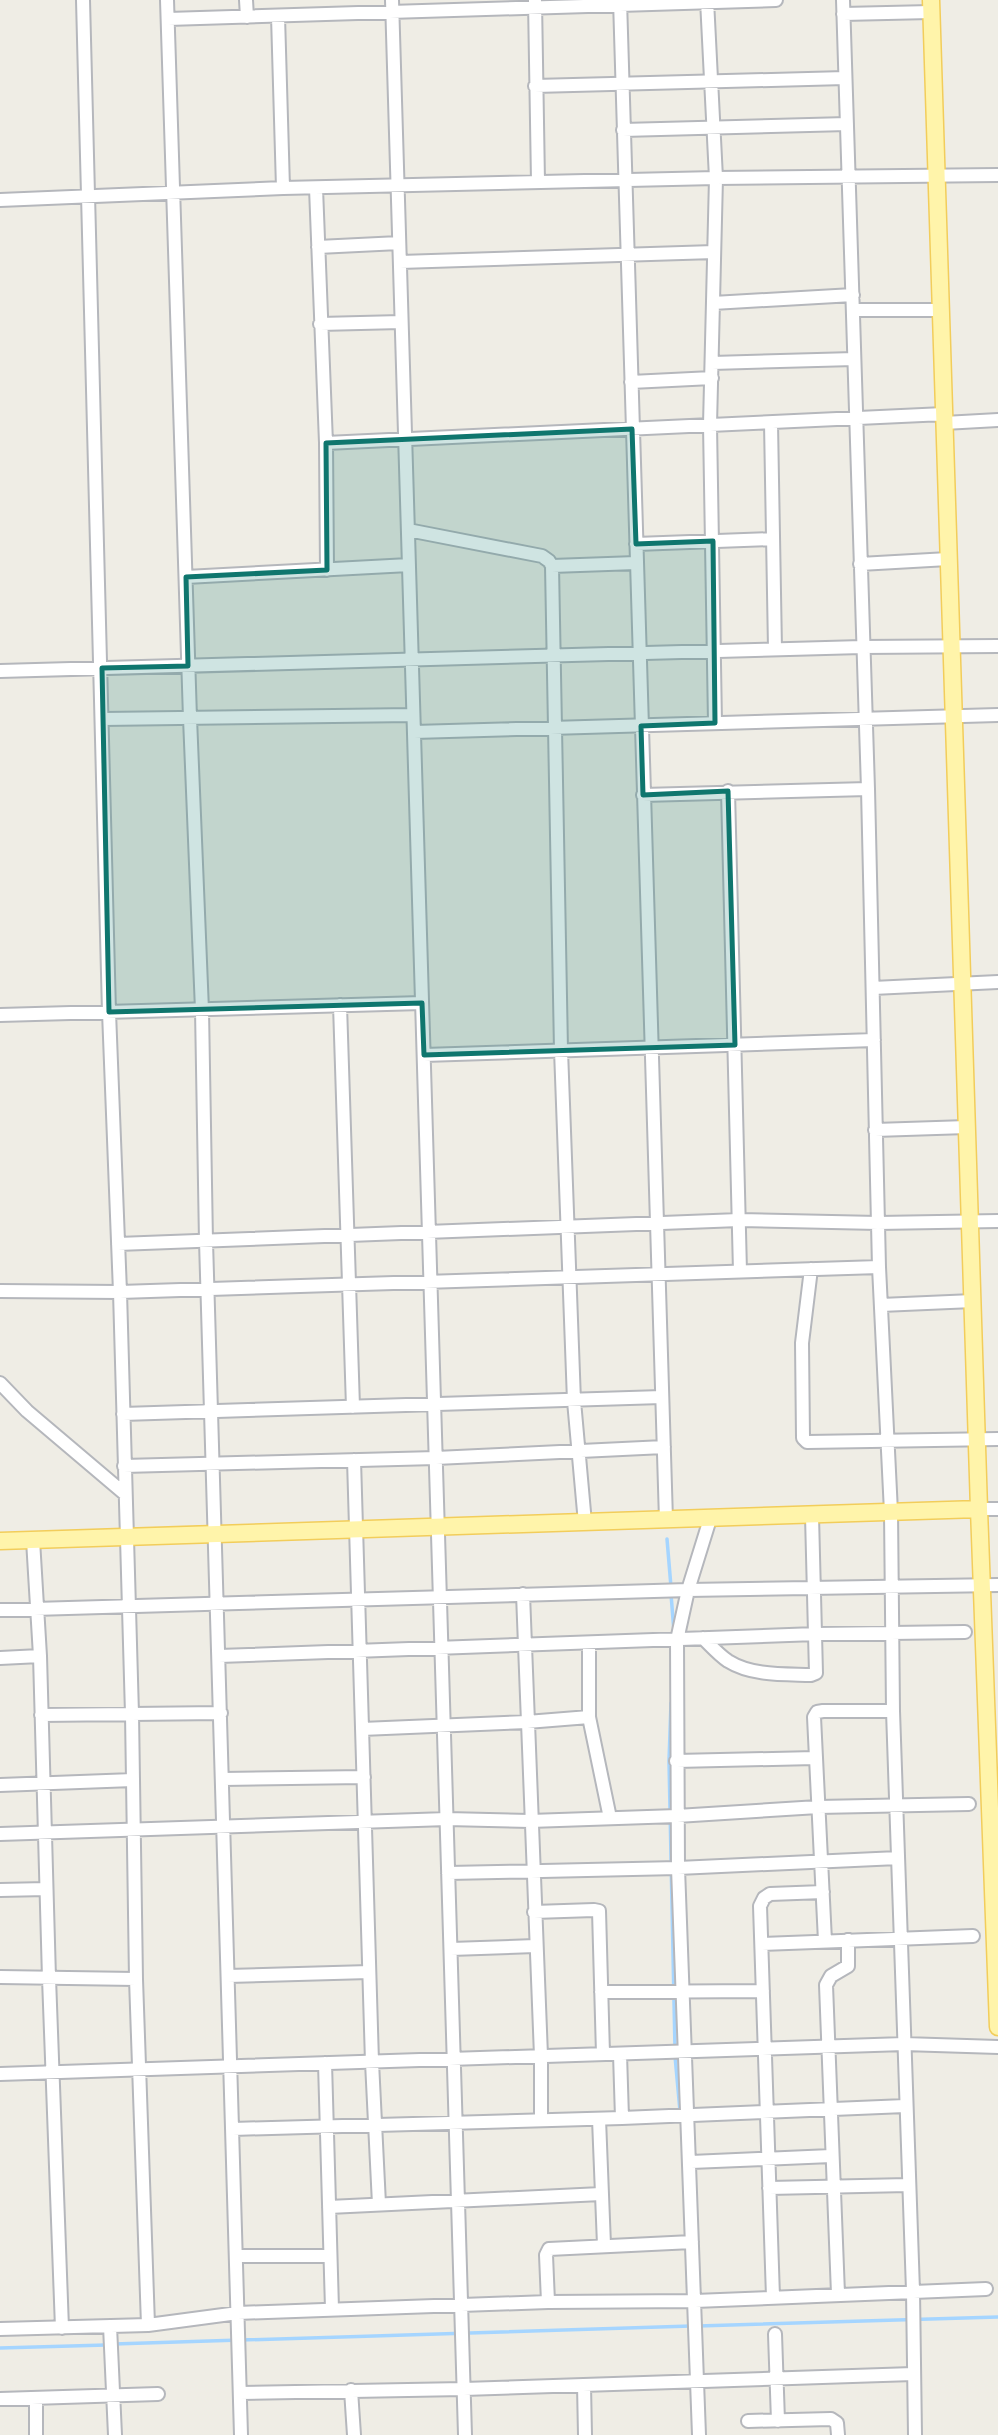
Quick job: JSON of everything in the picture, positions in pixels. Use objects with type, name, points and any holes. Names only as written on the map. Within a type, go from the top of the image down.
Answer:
[{"type":"main road","points":[[931,6],[979,1509],[990,1585],[998,2027]]},
{"type":"main road","points":[[0,1541],[979,1509]]},
{"type":"street","points":[[83,0],[109,1012],[132,1714],[136,1979],[148,2325]]},
{"type":"street","points":[[167,0],[202,1010],[206,1241],[241,2435]]},
{"type":"street","points":[[246,0],[247,17]]},
{"type":"street","points":[[168,19],[278,16],[392,6],[776,0]]},
{"type":"street","points":[[843,0],[868,789],[879,1267],[891,1512],[893,1711],[913,2291],[915,2435]]},
{"type":"street","points":[[707,1],[716,178],[710,425],[715,723]]},
{"type":"street","points":[[620,3],[666,1520]]},
{"type":"street","points":[[535,4],[538,182]]},
{"type":"street","points":[[392,6],[465,2435]]},
{"type":"street","points":[[844,14],[931,6]]},
{"type":"street","points":[[278,16],[283,188]]},
{"type":"street","points":[[535,86],[845,78]]},
{"type":"street","points":[[623,130],[847,124]]},
{"type":"street","points":[[0,200],[283,188],[848,175],[998,175]]},
{"type":"street","points":[[316,188],[326,443],[327,570]]},
{"type":"street","points":[[318,247],[399,243]]},
{"type":"street","points":[[400,262],[714,252]]},
{"type":"street","points":[[713,303],[853,295]]},
{"type":"street","points":[[853,310],[940,310]]},
{"type":"street","points":[[320,324],[401,322]]},
{"type":"street","points":[[712,363],[854,359]]},
{"type":"street","points":[[631,382],[712,378]]},
{"type":"street","points":[[326,443],[855,417],[998,420]]},
{"type":"street","points":[[771,423],[775,649]]},
{"type":"street","points":[[408,530],[542,556],[552,566],[567,1226],[574,1401],[585,1522]]},
{"type":"street","points":[[636,544],[773,539]]},
{"type":"street","points":[[860,564],[948,559]]},
{"type":"street","points":[[552,566],[636,563]]},
{"type":"street","points":[[186,577],[409,565]]},
{"type":"street","points":[[0,671],[775,649],[998,646]]},
{"type":"street","points":[[103,719],[413,715]]},
{"type":"street","points":[[414,732],[998,715]]},
{"type":"street","points":[[643,795],[868,789]]},
{"type":"street","points":[[728,791],[740,1271]]},
{"type":"street","points":[[873,988],[998,982]]},
{"type":"street","points":[[0,1016],[422,1003]]},
{"type":"street","points":[[340,1005],[353,1407]]},
{"type":"street","points":[[424,1055],[874,1040]]},
{"type":"street","points":[[876,1130],[967,1127]]},
{"type":"street","points":[[118,1244],[739,1220],[878,1223],[998,1220]]},
{"type":"street","points":[[0,1291],[120,1292],[879,1267]]},
{"type":"street","points":[[811,1269],[802,1343],[803,1438],[813,1443],[998,1439]]},
{"type":"street","points":[[881,1305],[972,1301]]},
{"type":"street","points":[[0,1382],[27,1411],[125,1494]]},
{"type":"street","points":[[122,1414],[662,1397]]},
{"type":"street","points":[[124,1466],[436,1458],[664,1447]]},
{"type":"street","points":[[354,1460],[372,2062],[379,2204]]},
{"type":"street","points":[[979,1509],[998,1509]]},
{"type":"street","points":[[703,1638],[727,1660],[745,1670],[772,1674],[816,1673],[812,1516]]},
{"type":"street","points":[[699,2435],[691,2162],[678,1868],[677,1640],[688,1590],[710,1519]]},
{"type":"street","points":[[33,1540],[40,1656],[62,2328]]},
{"type":"street","points":[[0,1610],[523,1594],[990,1585]]},
{"type":"street","points":[[523,1594],[541,2056],[541,2120]]},
{"type":"street","points":[[219,1656],[816,1634],[965,1632]]},
{"type":"street","points":[[589,1643],[589,1717],[611,1818]]},
{"type":"street","points":[[0,1658],[40,1656]]},
{"type":"street","points":[[825,1941],[814,1717],[817,1712],[893,1711]]},
{"type":"street","points":[[41,1715],[221,1713]]},
{"type":"street","points":[[362,1729],[589,1717]]},
{"type":"street","points":[[676,1761],[815,1758]]},
{"type":"street","points":[[223,1779],[364,1777]]},
{"type":"street","points":[[0,1785],[133,1780]]},
{"type":"street","points":[[0,1834],[447,1819],[530,1821],[677,1816],[818,1807],[969,1804]]},
{"type":"street","points":[[448,1873],[678,1868],[898,1858]]},
{"type":"street","points":[[0,1891],[46,1889]]},
{"type":"street","points":[[773,2297],[760,1906],[770,1894],[823,1892]]},
{"type":"street","points":[[534,1912],[599,1912],[603,2054]]},
{"type":"street","points":[[762,1944],[973,1936]]},
{"type":"street","points":[[838,2294],[826,1984],[831,1976],[848,1966],[848,1940]]},
{"type":"street","points":[[451,1948],[535,1945]]},
{"type":"street","points":[[228,1976],[369,1972]]},
{"type":"street","points":[[0,1978],[136,1979]]},
{"type":"street","points":[[601,1992],[763,1990]]},
{"type":"street","points":[[0,2074],[904,2044],[998,2046]]},
{"type":"street","points":[[620,2054],[622,2118]]},
{"type":"street","points":[[325,2063],[332,2309]]},
{"type":"street","points":[[233,2129],[599,2119],[905,2106]]},
{"type":"street","points":[[599,2119],[604,2245]]},
{"type":"street","points":[[691,2162],[831,2156]]},
{"type":"street","points":[[769,2188],[908,2185]]},
{"type":"street","points":[[329,2207],[601,2193]]},
{"type":"street","points":[[548,2302],[546,2255],[549,2249],[692,2242]]},
{"type":"street","points":[[236,2256],[330,2256]]},
{"type":"street","points":[[0,2329],[148,2325],[238,2313],[332,2309],[548,2302],[695,2301],[986,2289]]},
{"type":"street","points":[[110,2326],[115,2435]]},
{"type":"street","points":[[775,2334],[778,2421]]},
{"type":"street","points":[[240,2393],[464,2389],[914,2374]]},
{"type":"street","points":[[584,2385],[585,2435]]},
{"type":"street","points":[[351,2390],[354,2435]]},
{"type":"street","points":[[0,2399],[158,2395]]},
{"type":"street","points":[[36,2398],[36,2435]]},
{"type":"street","points":[[748,2421],[831,2419],[837,2423],[838,2435]]},
{"type":"highlighted area","points":[[632,429],[636,544],[713,541],[715,723],[641,726],[643,795],[728,791],[735,1045],[424,1055],[422,1003],[109,1012],[102,668],[188,666],[186,577],[327,570],[326,443]]},
{"type":"waterway","points":[[667,1539],[671,1587]]},
{"type":"waterway","points":[[671,1594],[674,1632]]},
{"type":"waterway","points":[[671,1703],[669,1761],[675,2049]]},
{"type":"waterway","points":[[675,2056],[680,2111]]},
{"type":"waterway","points":[[698,2326],[998,2317]]},
{"type":"waterway","points":[[114,2344],[691,2326]]},
{"type":"waterway","points":[[0,2348],[106,2345]]}]
